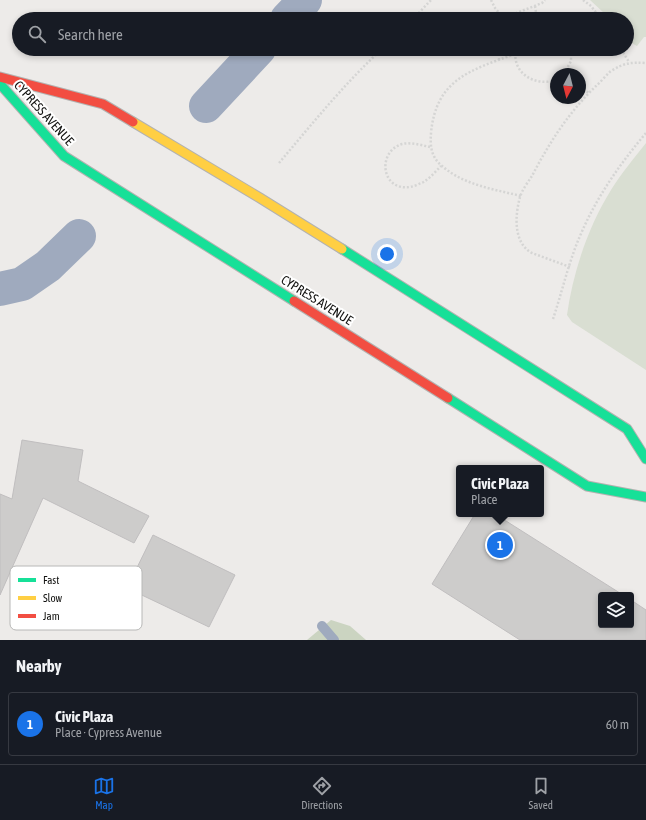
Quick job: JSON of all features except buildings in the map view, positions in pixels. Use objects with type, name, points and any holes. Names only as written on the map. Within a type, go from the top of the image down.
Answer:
[{"type":"main road","name":"CYPRESS AVENUE","points":[[0,78],[103,104],[260,198],[627,429],[646,460]]},
{"type":"main road","name":"CYPRESS AVENUE","points":[[0,84],[64,156],[587,486],[646,497]]},
{"type":"path","points":[[420,12],[431,0]]},
{"type":"path","points":[[491,0],[494,8],[498,12]]},
{"type":"path","points":[[519,12],[535,6],[545,0]]},
{"type":"path","points":[[583,0],[596,12]]},
{"type":"path","points":[[535,6],[536,12]]},
{"type":"path","points":[[279,163],[335,97],[375,56]]},
{"type":"path","points":[[510,56],[481,66],[463,75],[446,90],[435,110],[432,122],[430,146],[434,157],[441,166],[469,183],[521,196]]},
{"type":"path","points":[[515,56],[521,72],[528,78],[537,82],[550,82]]},
{"type":"path","points":[[568,68],[571,61],[571,56]]},
{"type":"path","points":[[625,56],[629,62]]},
{"type":"path","points":[[570,267],[532,253],[521,243],[518,232],[518,213],[521,196],[545,151],[575,107],[610,72],[629,62],[646,63]]},
{"type":"path","points":[[553,319],[579,238],[602,191],[632,149],[646,133]]},
{"type":"path","points":[[430,146],[407,143],[396,148],[390,154],[386,163],[385,168],[387,177],[394,185],[399,187],[412,187],[427,180],[441,166]]},
{"type":"shaded area","points":[[590,0],[646,0],[646,37],[644,37],[637,46],[634,44],[634,12],[603,12]]},
{"type":"shaded area","points":[[646,143],[646,370],[572,322],[567,315],[577,266],[595,219],[615,184]]},
{"type":"green space","points":[[331,620],[350,626],[366,640],[307,640]]},
{"type":"waterway","points":[[294,12],[305,0]]},
{"type":"waterway","points":[[206,106],[252,56]]},
{"type":"waterway","points":[[0,289],[22,284],[48,266],[79,236]]},
{"type":"waterway","points":[[322,626],[334,640]]},
{"type":"traffic: fast","points":[[0,84],[64,156],[294,301]]},
{"type":"traffic: fast","points":[[342,249],[627,429],[646,459]]},
{"type":"traffic: fast","points":[[448,398],[587,486],[646,497]]},
{"type":"traffic: slow","points":[[133,122],[342,249]]},
{"type":"traffic: jam","points":[[0,77],[103,104],[133,122]]},
{"type":"traffic: jam","points":[[294,301],[448,398]]},
{"type":"place","name":"Civic Plaza","points":[[500,545]]}]
